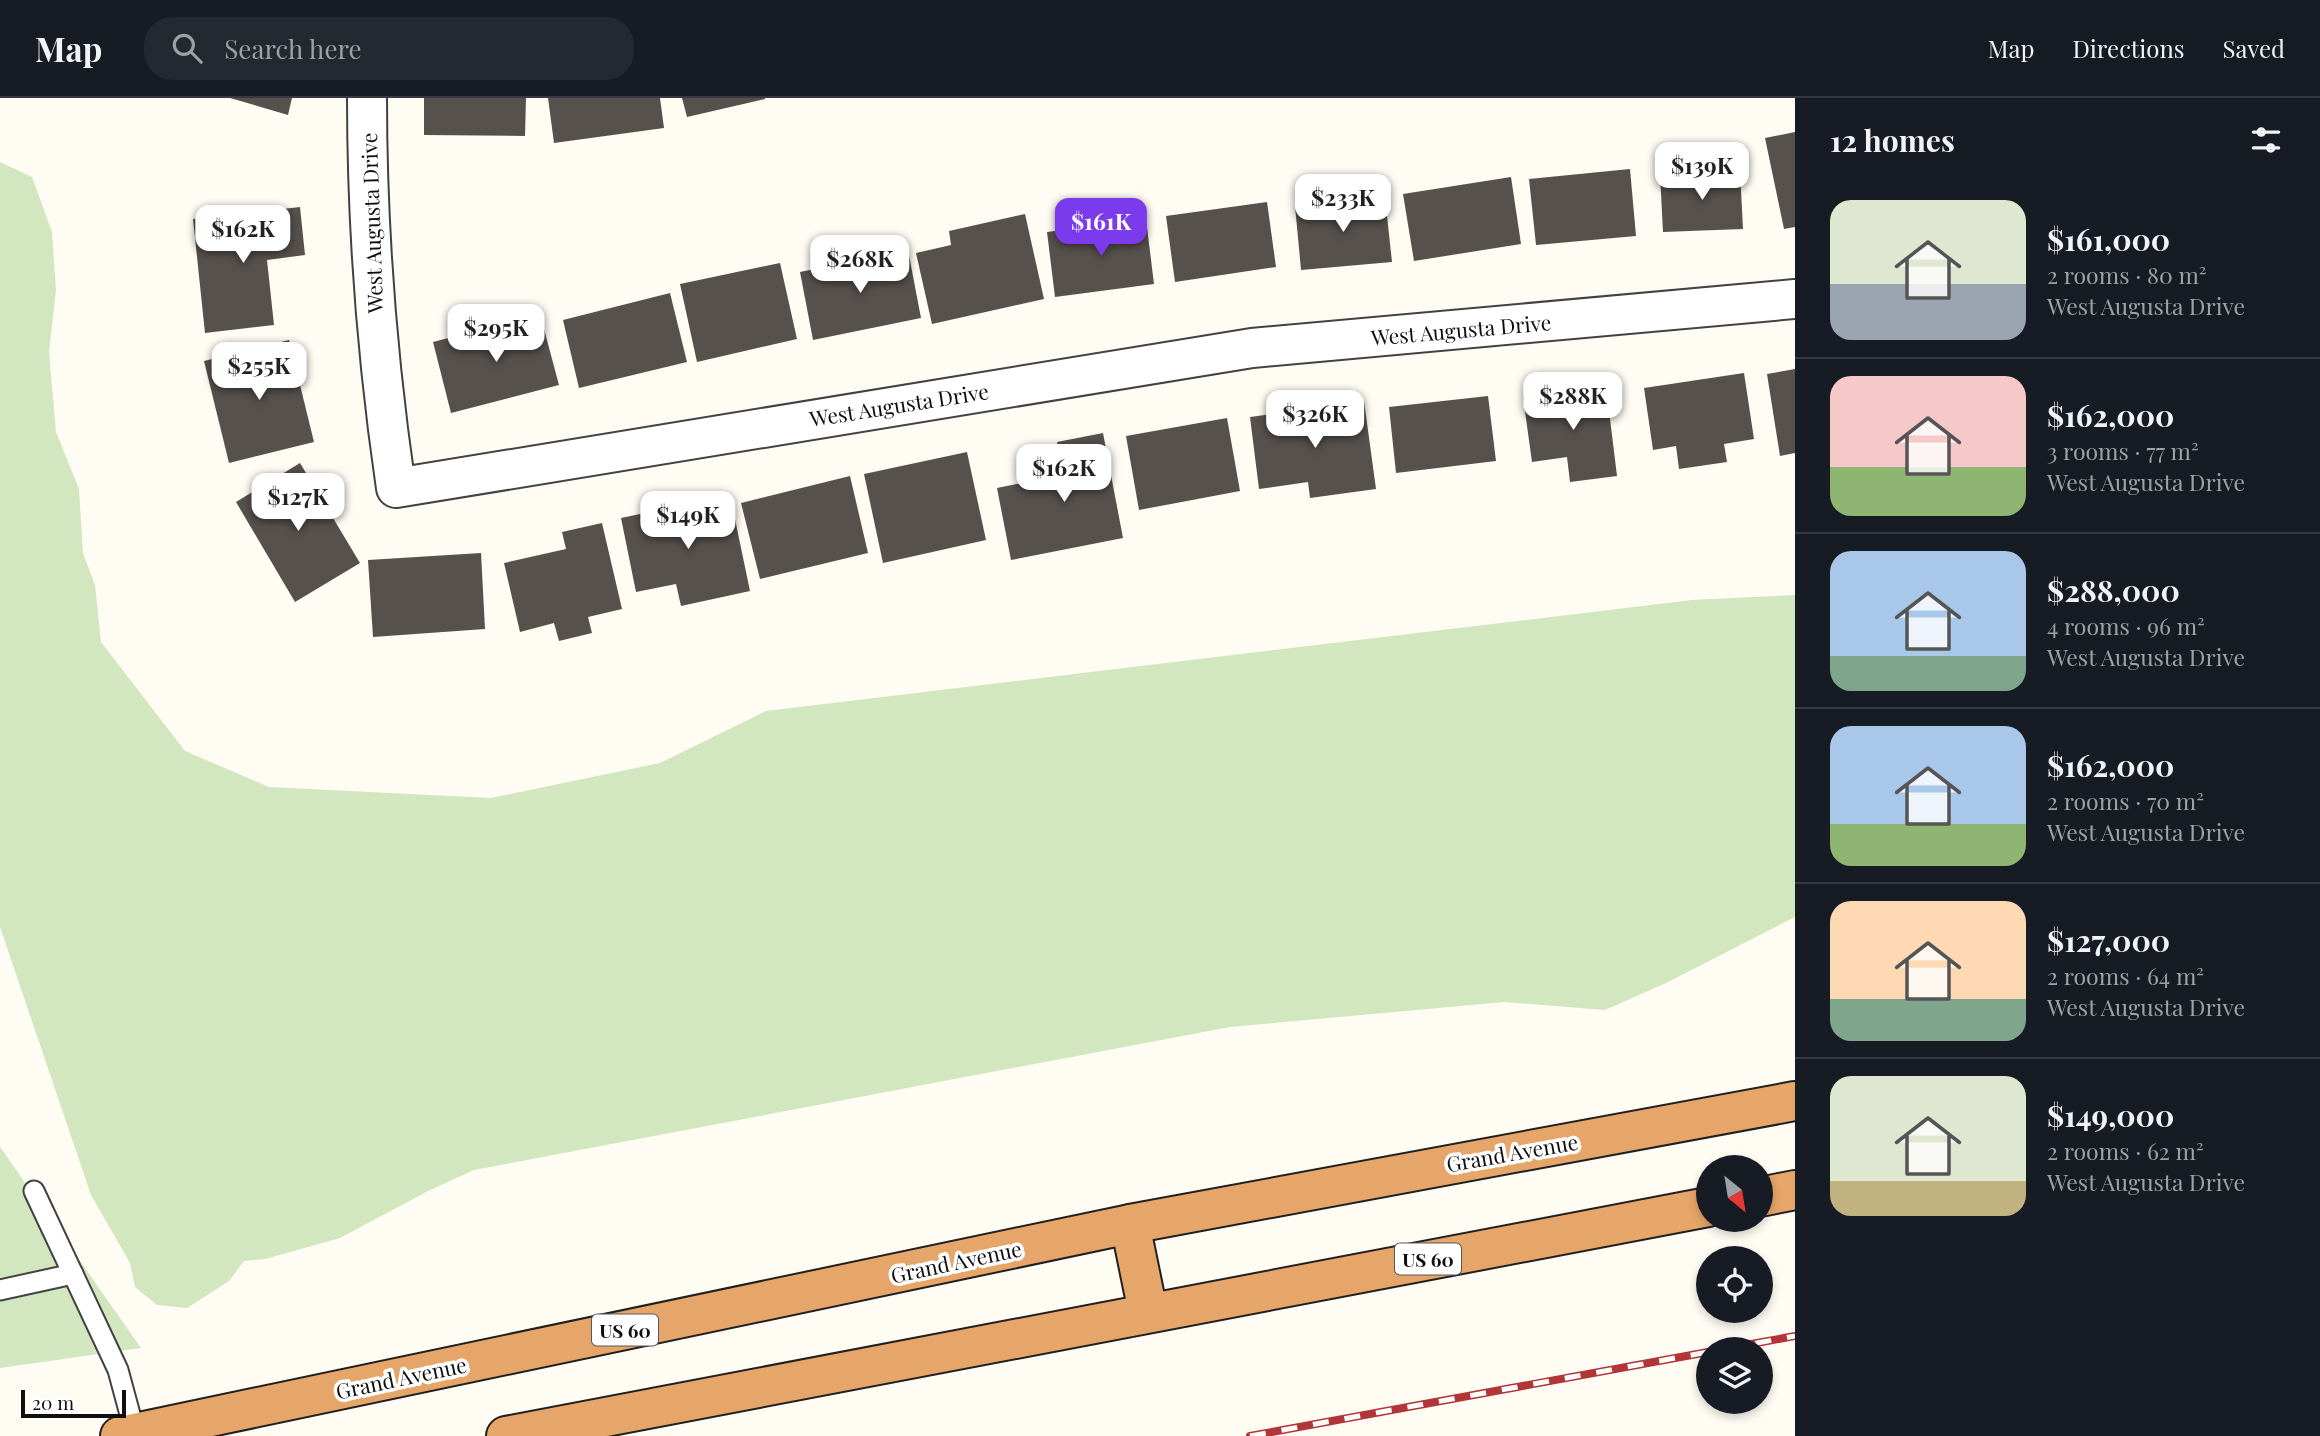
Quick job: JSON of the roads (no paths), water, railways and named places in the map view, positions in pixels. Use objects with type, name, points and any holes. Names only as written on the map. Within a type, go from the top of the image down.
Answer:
[{"type":"highway","name":"Grand Avenue","points":[[127,1435],[1130,1224],[1795,1101]]},
{"type":"highway","points":[[1773,1194],[1795,1190]]},
{"type":"highway","name":"US 60","points":[[506,1436],[1696,1209]]},
{"type":"highway","points":[[1130,1224],[1148,1312]]},
{"type":"street","name":"West Augusta Drive","points":[[367,98],[371,272],[381,386],[396,488],[1252,348],[1795,299]]},
{"type":"lane","points":[[34,1191],[118,1370],[127,1435]]},
{"type":"lane","points":[[0,1290],[73,1274]]},
{"type":"railway","points":[[1773,1340],[1795,1336]]},
{"type":"railway","points":[[1250,1436],[1696,1354]]}]
